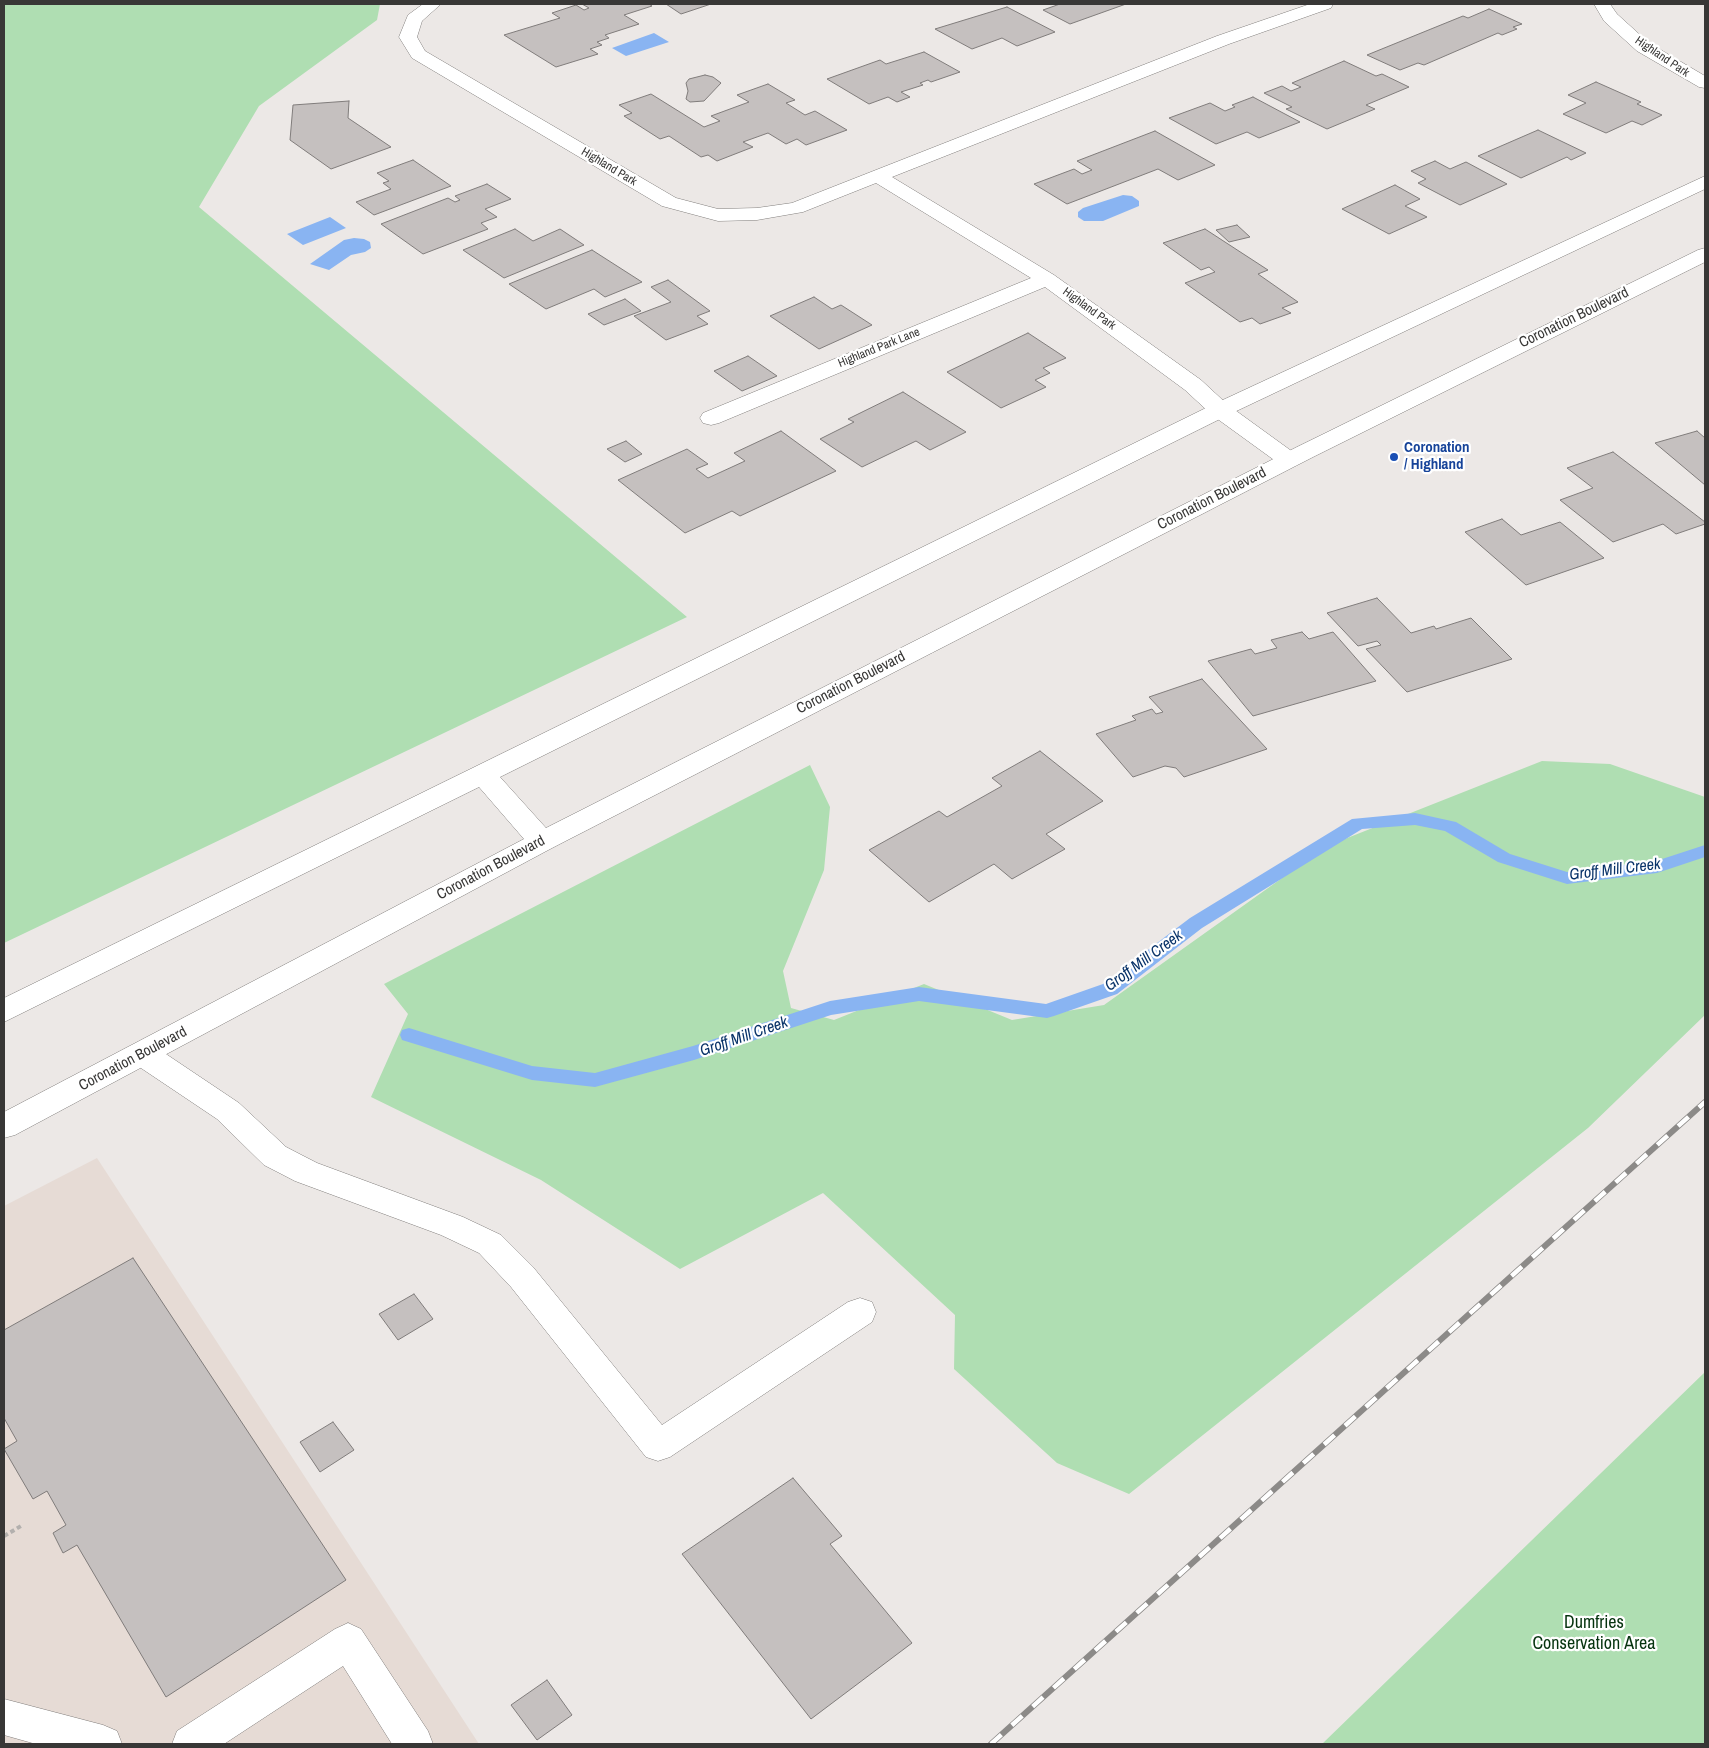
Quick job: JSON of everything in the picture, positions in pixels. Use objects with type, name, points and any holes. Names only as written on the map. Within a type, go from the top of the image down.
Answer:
[{"type":"main road","name":"Highland Park","points":[[433,4],[414,19],[408,37],[418,54],[669,202],[718,215],[757,214],[796,208],[1223,40],[1325,4]]},
{"type":"main road","name":"Highland Park","points":[[1602,4],[1610,17],[1643,47],[1705,83]]},
{"type":"main road","name":"Highland Park","points":[[876,176],[1047,279],[1194,385],[1220,410],[1289,460]]},
{"type":"main road","points":[[4,1011],[1220,410],[1705,182]]},
{"type":"main road","name":"Coronation Boulevard","points":[[4,1126],[542,841],[1289,460],[1705,254]]},
{"type":"main road","name":"Highland Park Lane","points":[[711,418],[1047,279]]},
{"type":"main road","points":[[482,774],[542,841]]},
{"type":"main road","points":[[143,1054],[228,1111],[275,1156],[306,1172],[452,1226],[490,1244],[522,1277],[658,1446],[860,1312]]},
{"type":"main road","points":[[190,1744],[348,1641],[414,1744]]},
{"type":"main road","points":[[4,1717],[103,1744]]},
{"type":"path","points":[[4,1536],[21,1526]]},
{"type":"shaded area","points":[[97,1158],[479,1744],[4,1744],[4,1206]]},
{"type":"green space","points":[[4,4],[380,4],[377,20],[259,106],[199,207],[687,617],[4,943]]},
{"type":"green space","points":[[1542,761],[1610,764],[1705,797],[1705,1015],[1588,1128],[1129,1494],[1057,1463],[954,1369],[955,1315],[823,1193],[680,1269],[541,1180],[371,1097],[408,1014],[384,984],[810,765],[830,807],[824,870],[783,971],[791,1008],[834,1020],[924,984],[1012,1020],[1104,1005],[1327,846]]},
{"type":"green space","name":"Dumfries Conservation Area","points":[[1705,1372],[1705,1744],[1322,1744]]},
{"type":"water","points":[[654,33],[669,42],[626,56],[612,48]]},
{"type":"water","points":[[1123,195],[1132,196],[1139,201],[1139,206],[1103,221],[1084,221],[1078,217],[1078,212],[1083,208]]},
{"type":"water","points":[[330,217],[346,228],[303,245],[287,234]]},
{"type":"water","points":[[354,238],[370,242],[371,248],[365,252],[351,255],[329,270],[310,264],[344,240]]},
{"type":"building","points":[[582,4],[649,4],[652,6],[624,15],[639,24],[605,35],[609,38],[597,42],[602,45],[590,49],[598,54],[556,67],[504,35],[560,18],[552,13],[576,5],[584,10],[589,8]]},
{"type":"building","points":[[666,4],[711,4],[681,14]]},
{"type":"building","points":[[1060,4],[1126,4],[1070,24],[1043,10]]},
{"type":"building","points":[[1007,7],[1055,32],[1017,46],[1002,38],[972,49],[935,29]]},
{"type":"building","points":[[1489,9],[1522,24],[1513,27],[1517,29],[1502,35],[1498,33],[1424,65],[1418,63],[1400,70],[1367,55],[1463,16],[1468,18]]},
{"type":"building","points":[[924,52],[960,72],[931,82],[928,80],[920,83],[923,85],[901,92],[910,97],[897,102],[888,97],[869,104],[827,79],[880,60],[886,64]]},
{"type":"building","points":[[1344,61],[1376,76],[1382,74],[1409,87],[1366,105],[1375,109],[1327,129],[1286,109],[1292,107],[1264,93],[1282,86],[1291,91],[1301,87],[1292,83]]},
{"type":"building","points":[[705,75],[713,77],[721,83],[704,101],[690,102],[686,99],[688,91],[686,83],[689,79]]},
{"type":"building","points":[[1596,82],[1641,102],[1637,104],[1662,115],[1642,125],[1632,121],[1606,133],[1563,114],[1586,103],[1568,95]]},
{"type":"building","points":[[768,84],[795,100],[786,103],[805,115],[815,111],[847,130],[806,145],[797,139],[786,144],[768,133],[743,142],[753,147],[717,161],[708,155],[701,157],[669,136],[660,139],[624,116],[632,113],[619,105],[651,94],[704,127],[720,121],[711,116],[749,102],[737,95]]},
{"type":"building","points":[[1253,97],[1300,122],[1259,138],[1247,132],[1216,144],[1169,118],[1210,103],[1225,111],[1235,107],[1232,105]]},
{"type":"building","points":[[349,101],[348,118],[391,147],[331,169],[290,140],[293,105]]},
{"type":"building","points":[[1538,130],[1586,153],[1571,160],[1567,157],[1521,178],[1478,156]]},
{"type":"building","points":[[1155,131],[1215,165],[1178,180],[1158,169],[1067,204],[1034,184],[1074,169],[1082,174],[1092,170],[1077,161]]},
{"type":"building","points":[[413,160],[451,186],[374,215],[356,202],[391,189],[383,183],[389,181],[377,173]]},
{"type":"building","points":[[1435,161],[1450,169],[1466,162],[1507,184],[1460,205],[1418,183],[1426,179],[1411,171]]},
{"type":"building","points":[[487,184],[511,199],[485,209],[497,217],[481,223],[488,229],[423,254],[381,224],[448,198],[455,202],[460,200],[455,196]]},
{"type":"building","points":[[1395,185],[1420,199],[1405,206],[1427,217],[1389,234],[1342,209]]},
{"type":"building","points":[[1237,225],[1250,237],[1229,242],[1216,230]]},
{"type":"building","points":[[515,229],[533,241],[560,229],[584,245],[504,278],[463,250]]},
{"type":"building","points":[[1205,229],[1268,270],[1258,274],[1298,302],[1282,308],[1291,313],[1260,324],[1252,318],[1240,322],[1185,283],[1215,272],[1209,267],[1201,270],[1163,243]]},
{"type":"building","points":[[592,250],[642,282],[605,297],[594,289],[546,309],[509,284]]},
{"type":"building","points":[[668,280],[710,311],[697,316],[708,324],[666,340],[634,316],[671,302],[651,287]]},
{"type":"building","points":[[814,297],[832,309],[841,305],[872,325],[819,349],[770,316]]},
{"type":"building","points":[[625,299],[641,311],[604,325],[588,314]]},
{"type":"building","points":[[1028,333],[1066,358],[1043,368],[1050,373],[1035,380],[1046,387],[1001,408],[947,372]]},
{"type":"building","points":[[748,356],[777,376],[742,391],[714,371]]},
{"type":"building","points":[[903,392],[966,432],[930,450],[916,441],[862,467],[820,439],[854,422],[848,419]]},
{"type":"building","points":[[781,431],[836,471],[740,516],[732,511],[685,533],[618,480],[687,449],[708,464],[696,469],[708,478],[745,461],[734,453]]},
{"type":"building","points":[[1697,431],[1705,438],[1705,485],[1655,443]]},
{"type":"building","points":[[626,441],[642,454],[625,462],[607,449]]},
{"type":"building","points":[[1613,452],[1705,522],[1705,524],[1676,534],[1663,524],[1613,542],[1560,500],[1593,488],[1567,468]]},
{"type":"building","points":[[1502,519],[1521,535],[1560,522],[1604,558],[1526,585],[1465,532]]},
{"type":"building","points":[[1377,598],[1411,633],[1434,626],[1436,629],[1471,618],[1512,659],[1407,692],[1366,649],[1381,645],[1377,641],[1358,646],[1327,613]]},
{"type":"building","points":[[1302,632],[1309,639],[1333,632],[1376,681],[1253,716],[1208,661],[1251,649],[1255,654],[1277,648],[1271,640]]},
{"type":"building","points":[[1202,679],[1267,749],[1184,777],[1176,768],[1165,766],[1133,777],[1096,734],[1136,720],[1132,716],[1152,709],[1156,714],[1163,712],[1149,697]]},
{"type":"building","points":[[1040,751],[1103,801],[1046,834],[1065,849],[1012,879],[994,864],[929,902],[869,850],[939,811],[947,817],[1002,786],[992,778]]},
{"type":"building","points":[[133,1258],[346,1580],[166,1697],[77,1545],[63,1553],[53,1533],[66,1525],[47,1491],[33,1499],[4,1449],[17,1441],[4,1418],[4,1330]]},
{"type":"building","points":[[414,1294],[433,1319],[398,1340],[379,1314]]},
{"type":"building","points":[[333,1422],[354,1450],[320,1472],[300,1442]]},
{"type":"building","points":[[793,1478],[842,1536],[830,1544],[912,1643],[811,1719],[682,1554]]},
{"type":"building","points":[[547,1680],[572,1715],[537,1740],[511,1705]]},
{"type":"waterway","name":"Groff Mill Creek","points":[[409,1035],[532,1073],[595,1080],[694,1053],[830,1008],[919,994],[1047,1011],[1110,989],[1196,923],[1358,823],[1415,819],[1450,826],[1504,858],[1567,878],[1657,867],[1705,851]]},
{"type":"railway","points":[[991,1744],[1705,1102]]},
{"type":"place","name":"Coronation / Highland","points":[[1394,457]]}]
